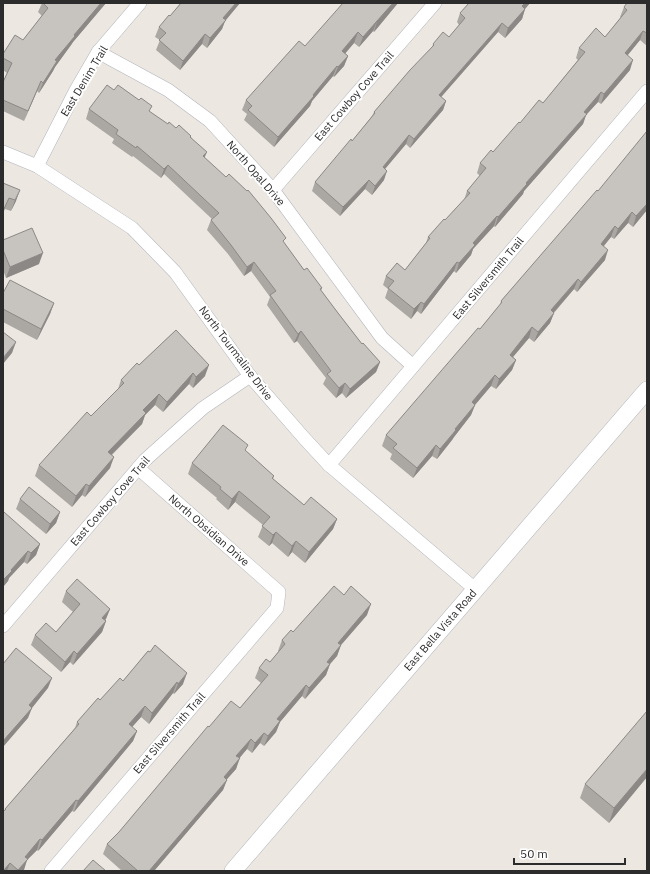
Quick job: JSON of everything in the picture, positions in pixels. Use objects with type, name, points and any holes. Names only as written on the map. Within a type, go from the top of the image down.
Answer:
[{"type":"street","name":"East Denim Trail","points":[[37,166],[76,90],[98,52],[140,3]]},
{"type":"street","name":"East Cowboy Cove Trail","points":[[273,190],[435,3]]},
{"type":"street","name":"North Opal Drive","points":[[98,52],[168,90],[210,121],[273,190],[382,338],[413,366]]},
{"type":"street","name":"East Silversmith Trail","points":[[329,465],[647,91]]},
{"type":"street","name":"North Tourmaline Drive","points":[[3,152],[37,166],[132,228],[175,272],[250,376],[329,465],[475,589]]},
{"type":"street","name":"East Cowboy Cove Trail","points":[[3,626],[145,460],[203,408],[250,376]]},
{"type":"street","name":"East Bella Vista Road","points":[[233,871],[647,390]]},
{"type":"street","name":"North Obsidian Drive","points":[[138,468],[279,592]]},
{"type":"street","name":"East Silversmith Trail","points":[[51,871],[277,608],[279,592]]},
{"type":"building","points":[[43,3],[101,3],[55,60],[57,61],[43,83],[41,81],[28,111],[3,100],[3,82],[12,63],[3,58],[3,54],[15,35],[23,40],[48,8]]},
{"type":"building","points":[[181,3],[236,3],[223,18],[226,20],[210,38],[205,34],[183,61],[159,40],[166,33],[159,27]]},
{"type":"building","points":[[343,3],[393,3],[363,37],[358,32],[342,51],[348,56],[338,67],[337,66],[313,95],[314,96],[278,137],[248,110],[252,106],[246,100],[299,41],[305,46]]},
{"type":"building","points":[[469,3],[525,3],[522,6],[525,9],[508,28],[502,23],[439,95],[446,101],[414,139],[409,135],[383,167],[387,171],[375,186],[369,180],[343,207],[315,182],[351,139],[352,141],[375,113],[374,112],[410,70],[434,45],[433,44],[443,32],[449,37],[465,18],[460,13]]},
{"type":"building","points":[[627,3],[647,3],[647,33],[643,31],[625,53],[633,60],[604,94],[601,92],[584,112],[587,114],[498,217],[497,216],[473,243],[475,245],[459,263],[457,262],[424,304],[421,302],[414,309],[388,288],[394,281],[386,276],[397,263],[405,270],[430,238],[428,237],[470,193],[467,191],[486,168],[480,163],[491,150],[493,152],[539,100],[543,103],[585,52],[579,48],[596,28],[605,37],[627,10],[624,7]]},
{"type":"building","points":[[107,85],[114,90],[118,85],[139,100],[141,98],[152,106],[149,111],[168,124],[169,122],[176,128],[179,125],[207,152],[203,156],[226,177],[229,174],[247,191],[248,190],[271,218],[286,238],[283,241],[304,270],[307,268],[322,288],[320,289],[362,344],[363,343],[380,362],[350,389],[345,383],[339,388],[327,374],[331,371],[301,331],[298,334],[270,295],[276,291],[254,262],[247,267],[211,220],[219,213],[168,165],[164,169],[137,146],[136,148],[116,134],[118,130],[89,109]]},
{"type":"building","points":[[647,131],[647,204],[636,216],[632,212],[618,229],[615,226],[601,244],[608,250],[581,282],[578,279],[551,310],[554,313],[538,332],[532,327],[510,355],[516,360],[499,379],[495,375],[472,402],[475,405],[455,429],[456,430],[440,449],[436,445],[417,468],[393,448],[397,444],[386,435],[478,328],[480,329],[502,302],[501,301],[597,190],[598,191]]},
{"type":"building","points":[[3,183],[20,190],[15,200],[9,198],[3,211]]},
{"type":"building","points":[[32,228],[43,253],[10,267],[3,250],[3,240]]},
{"type":"building","points":[[10,280],[54,303],[41,329],[3,309],[3,293]]},
{"type":"building","points":[[176,330],[209,365],[196,377],[193,373],[167,402],[159,394],[143,410],[146,413],[108,452],[114,457],[89,486],[86,484],[76,496],[39,465],[87,412],[91,416],[124,383],[121,380],[137,363],[139,365]]},
{"type":"building","points":[[3,332],[16,342],[3,358]]},
{"type":"building","points":[[223,425],[248,445],[245,450],[274,476],[272,478],[304,505],[311,497],[337,519],[309,552],[296,541],[292,546],[276,532],[273,535],[262,526],[270,517],[239,491],[232,499],[220,489],[221,487],[192,463]]},
{"type":"building","points":[[29,487],[60,512],[50,524],[20,499]]},
{"type":"building","points":[[4,512],[40,544],[31,553],[28,551],[3,580],[3,513]]},
{"type":"building","points":[[77,579],[110,609],[102,618],[106,621],[77,654],[74,651],[65,662],[35,635],[46,623],[56,632],[80,604],[66,591]]},
{"type":"building","points":[[334,586],[344,595],[351,586],[371,604],[338,643],[341,645],[327,662],[330,664],[309,688],[306,685],[277,719],[280,721],[268,736],[264,733],[255,743],[251,739],[236,756],[240,758],[224,777],[227,780],[149,871],[138,871],[107,844],[119,832],[208,726],[209,727],[231,701],[240,708],[268,675],[259,668],[266,659],[270,662],[285,644],[282,640],[291,630],[293,632]]},
{"type":"building","points":[[155,645],[187,673],[178,684],[177,682],[152,713],[145,706],[129,724],[137,731],[78,801],[76,800],[42,840],[40,839],[25,857],[28,859],[18,870],[10,863],[3,871],[3,812],[5,809],[79,724],[77,722],[98,698],[100,700],[120,678],[123,681],[148,651],[150,652]]},
{"type":"building","points":[[16,648],[52,678],[29,705],[32,708],[3,741],[3,664]]},
{"type":"building","points":[[647,711],[647,769],[614,808],[585,784]]},
{"type":"building","points":[[93,860],[106,871],[83,871]]}]
